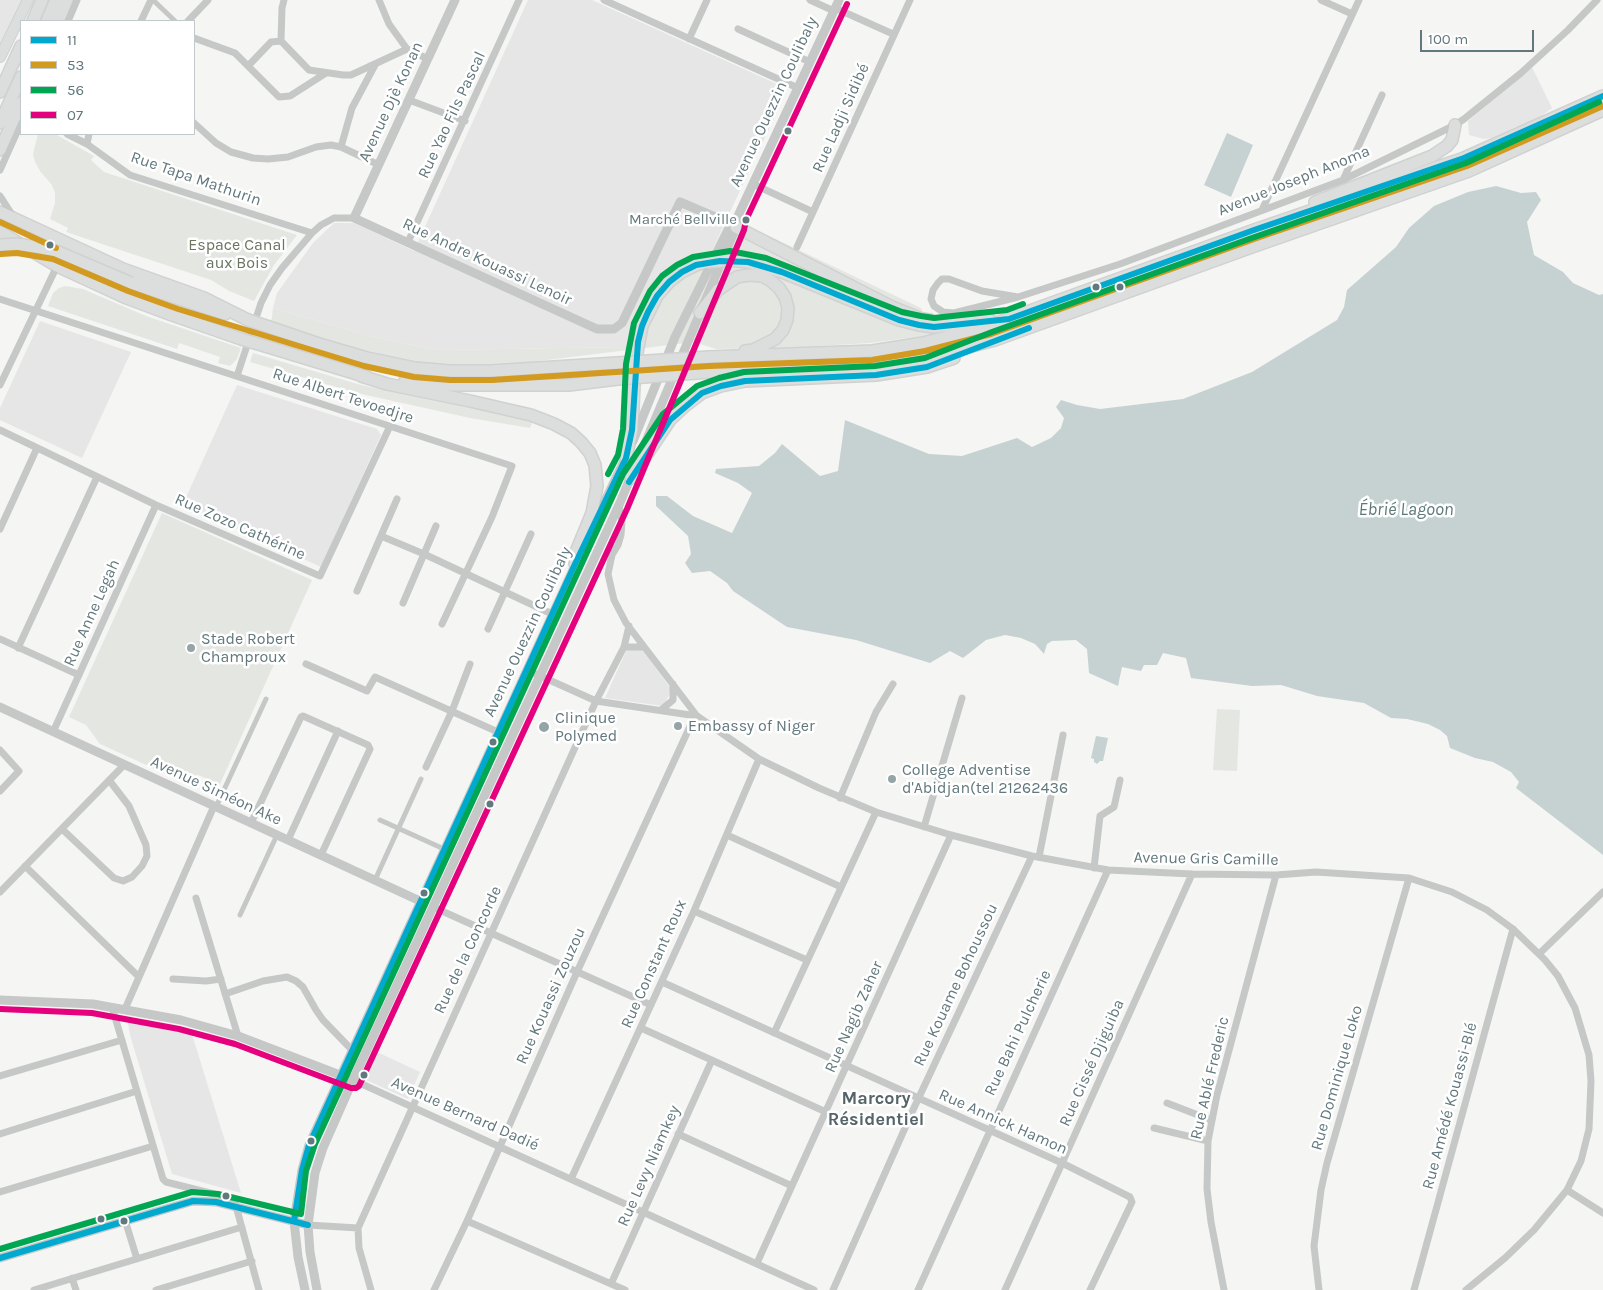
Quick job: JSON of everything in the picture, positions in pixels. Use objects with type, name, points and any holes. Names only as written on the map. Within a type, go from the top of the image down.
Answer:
[{"type":"main road","points":[[0,57],[28,0]]},
{"type":"main road","points":[[47,20],[56,0]]},
{"type":"main road","points":[[58,20],[67,0]]},
{"type":"main road","points":[[33,20],[40,5]]},
{"type":"main road","points":[[0,92],[20,48]]},
{"type":"main road","points":[[0,123],[20,79]]},
{"type":"main road","points":[[0,245],[30,246],[56,251],[131,283],[182,301],[248,320],[316,344],[367,358],[415,368],[450,371],[491,371],[710,357],[872,351],[939,339],[1009,319],[1254,230],[1464,158],[1603,96]]},
{"type":"main road","points":[[0,150],[20,105]]},
{"type":"main road","points":[[361,376],[448,385],[569,385],[710,372],[917,359],[995,340],[1469,171],[1603,110]]},
{"type":"main road","points":[[1254,230],[1284,214],[1432,156],[1447,146],[1452,140],[1455,125]]},
{"type":"main road","points":[[0,212],[123,269],[204,298],[248,320]]},
{"type":"main road","points":[[735,223],[892,307],[922,318],[961,323]]},
{"type":"main road","points":[[0,232],[56,266],[132,300],[265,346],[387,384],[531,415],[554,424],[581,442],[590,453],[595,465],[597,486],[592,513],[576,552],[575,564]]},
{"type":"main road","points":[[626,458],[632,430],[638,342],[642,326],[657,296],[669,282],[682,272],[696,265],[729,260],[748,262],[782,272],[899,320],[934,326],[1009,319]]},
{"type":"main road","points":[[700,313],[718,290],[728,282],[749,274],[762,276],[771,281],[785,297],[788,308],[787,320],[783,330],[775,339],[753,350],[710,357]]},
{"type":"main road","points":[[630,478],[670,420],[702,393],[721,386],[745,381],[876,376],[927,367],[995,340]]},
{"type":"street","points":[[68,20],[77,0]]},
{"type":"street","points":[[142,20],[152,0],[174,20]]},
{"type":"street","points":[[189,20],[208,0]]},
{"type":"street","points":[[284,0],[281,41],[309,70],[351,75],[407,49]]},
{"type":"street","points":[[380,0],[389,24],[407,49],[428,59]]},
{"type":"street","name":"Avenue Djè Konan","points":[[354,218],[455,0]]},
{"type":"street","name":"Rue Yao Fils Pascal","points":[[408,242],[520,0]]},
{"type":"street","points":[[604,0],[798,88]]},
{"type":"street","points":[[690,39],[707,0]]},
{"type":"street","points":[[810,0],[836,6],[893,34]]},
{"type":"street","name":"Rue Ladji Sidibé","points":[[797,247],[910,0]]},
{"type":"street","points":[[1321,0],[1352,14]]},
{"type":"street","points":[[1262,210],[1359,0]]},
{"type":"street","name":"Avenue Joseph Anoma","points":[[1018,297],[982,291],[949,279],[942,279],[933,290],[931,299],[934,306],[943,312],[954,313],[1018,297],[1120,264],[1343,180],[1455,125],[1520,73],[1568,30],[1597,0]]},
{"type":"street","name":"Avenue Ouezzin Coulibaly","points":[[306,1290],[298,1257],[294,1221],[302,1170],[309,1145],[575,564],[626,458],[675,337],[735,223],[836,6]]},
{"type":"street","points":[[738,29],[810,62]]},
{"type":"street","points":[[195,38],[235,54],[275,94],[284,98],[309,85],[326,73]]},
{"type":"street","points":[[248,66],[271,42],[281,41]]},
{"type":"street","points":[[341,146],[352,108],[375,65]]},
{"type":"street","points":[[1343,180],[1382,95]]},
{"type":"street","points":[[409,100],[465,121]]},
{"type":"street","points":[[195,124],[216,143],[231,152],[254,158],[288,157],[316,147],[331,145],[341,146],[379,165]]},
{"type":"street","points":[[0,170],[20,125]]},
{"type":"street","name":"Rue Tapa Mathurin","points":[[69,135],[87,144],[130,175],[312,233]]},
{"type":"street","points":[[87,144],[89,135]]},
{"type":"street","points":[[753,184],[813,212]]},
{"type":"street","points":[[0,196],[16,220]]},
{"type":"street","name":"Rue Andre Kouassi Lenoir","points":[[237,376],[261,302],[270,285],[312,233],[321,224],[334,218],[354,218],[597,330],[614,329],[622,323],[680,202],[735,223]]},
{"type":"street","name":"Avenue Ouezzin Coulibaly","points":[[317,1290],[310,1252],[308,1225],[315,1173],[323,1148],[619,505],[700,313],[735,223]]},
{"type":"street","points":[[0,385],[56,266]]},
{"type":"street","name":"Rue Albert Tevoedjre","points":[[0,300],[512,466],[492,517],[442,624]]},
{"type":"street","name":"Rue Zozo Cathérine","points":[[0,430],[156,505],[320,576],[390,426]]},
{"type":"street","points":[[0,529],[37,448]]},
{"type":"street","points":[[18,648],[97,477]]},
{"type":"street","points":[[357,591],[397,499]]},
{"type":"street","name":"Rue Anne Legah","points":[[53,732],[156,505]]},
{"type":"street","name":"Avenue Gris Camille","points":[[619,505],[622,521],[621,535],[612,555],[608,574],[614,600],[644,647],[697,716],[759,759],[840,798],[876,812],[951,836],[1035,856],[1108,870],[1276,875],[1316,872],[1409,878],[1452,892],[1487,910],[1513,929],[1558,976],[1575,1008],[1589,1055],[1591,1088],[1589,1129],[1581,1162],[1567,1190],[1534,1230],[1466,1290]]},
{"type":"street","points":[[403,603],[436,526]]},
{"type":"street","points":[[488,629],[531,534]]},
{"type":"street","points":[[382,536],[552,614]]},
{"type":"street","name":"Rue de la Concorde","points":[[371,1290],[359,1248],[358,1228],[596,701],[624,647],[629,626]]},
{"type":"street","points":[[0,639],[79,676]]},
{"type":"street","points":[[624,647],[644,647]]},
{"type":"street","points":[[306,664],[367,691],[375,677],[498,732]]},
{"type":"street","points":[[426,767],[452,712],[470,664]]},
{"type":"street","points":[[527,670],[596,701],[697,716]]},
{"type":"street","points":[[661,710],[673,700],[673,684]]},
{"type":"street","points":[[840,798],[876,712],[893,684]]},
{"type":"street","points":[[924,827],[962,698]]},
{"type":"street","points":[[125,1009],[215,806],[266,699]]},
{"type":"street","name":"Avenue Siméon Ake","points":[[0,708],[420,901]]},
{"type":"street","points":[[251,823],[301,717],[303,716],[338,731],[368,745],[370,749],[321,855]]},
{"type":"street","name":"Rue Kouassi Zouzou","points":[[434,1290],[467,1221],[577,972],[692,722],[697,716]]},
{"type":"street","points":[[288,840],[338,731]]},
{"type":"street","name":"Rue Kouame Bohoussou","points":[[833,1290],[919,1099],[1035,856],[1063,735]]},
{"type":"street","points":[[0,750],[19,771],[0,791]]},
{"type":"street","name":"Rue Constant Roux","points":[[571,1179],[662,982],[759,759]]},
{"type":"street","points":[[0,892],[124,765]]},
{"type":"street","points":[[375,880],[421,779]]},
{"type":"street","points":[[62,829],[114,878],[123,881],[132,877],[142,866],[146,856],[146,845],[129,806],[109,780]]},
{"type":"street","points":[[1094,868],[1100,816],[1114,807],[1120,780]]},
{"type":"street","points":[[774,1033],[876,812]]},
{"type":"street","points":[[380,820],[444,849]]},
{"type":"street","points":[[240,915],[277,835]]},
{"type":"street","points":[[727,835],[841,887]]},
{"type":"street","name":"Rue Nagib Zaher","points":[[757,1263],[951,836]]},
{"type":"street","points":[[25,866],[139,977]]},
{"type":"street","name":"Rue Bahi Pulcherie","points":[[918,1290],[1108,870]]},
{"type":"street","name":"Rue Cissé Djiguiba","points":[[1004,1290],[1192,874]]},
{"type":"street","name":"Rue Ablé Frederic","points":[[1224,1290],[1211,1222],[1207,1189],[1208,1141],[1211,1120],[1276,875]]},
{"type":"street","name":"Rue Dominique Loko","points":[[1319,1290],[1314,1246],[1321,1190],[1409,878]]},
{"type":"street","points":[[1539,954],[1603,892]]},
{"type":"street","points":[[196,898],[238,1036]]},
{"type":"street","points":[[433,907],[651,1006]]},
{"type":"street","points":[[694,910],[807,960]]},
{"type":"street","name":"Rue Amédé Kouassi-Blé","points":[[1414,1290],[1513,929]]},
{"type":"street","points":[[225,994],[264,981],[287,977],[303,987],[323,1020],[352,1050]]},
{"type":"street","points":[[173,979],[206,982],[221,979]]},
{"type":"street","name":"Rue Annick Hamon","points":[[662,982],[1062,1163],[1132,1199],[1090,1290]]},
{"type":"street","name":"Avenue Bernard Dadié","points":[[0,1000],[93,1004],[181,1020],[238,1036],[353,1080],[814,1290]]},
{"type":"street","points":[[112,1007],[163,1178],[166,1182],[232,1198],[236,1202],[259,1290]]},
{"type":"street","points":[[641,1028],[826,1112]]},
{"type":"street","points":[[0,1076],[122,1040]]},
{"type":"street","name":"Rue Levy Niamkey","points":[[611,1284],[712,1060]]},
{"type":"street","points":[[0,1134],[138,1091]]},
{"type":"street","points":[[1167,1103],[1211,1120]]},
{"type":"street","points":[[1154,1128],[1208,1141]]},
{"type":"street","points":[[678,1134],[792,1186]]},
{"type":"street","points":[[0,1192],[153,1146]]},
{"type":"street","points":[[1567,1190],[1603,1213]]},
{"type":"street","points":[[0,1258],[193,1201],[209,1200],[308,1225],[358,1228]]},
{"type":"street","points":[[125,1220],[137,1259]]},
{"type":"street","points":[[467,1221],[625,1290]]},
{"type":"street","points":[[34,1290],[242,1228]]},
{"type":"street","points":[[156,1290],[252,1261]]},
{"type":"street","points":[[72,1278],[76,1290]]},
{"type":"street","points":[[1474,1290],[1480,1279]]},
{"type":"shaded area","points":[[0,0],[25,0],[0,55]]},
{"type":"shaded area","points":[[528,0],[592,0],[788,89],[712,250],[650,289],[627,347],[435,350],[370,336],[273,308],[277,293],[313,243],[334,223],[354,223],[414,251]]},
{"type":"shaded area","points":[[1532,67],[1552,108],[1528,126],[1516,127],[1492,138],[1484,139],[1469,135],[1468,121]]},
{"type":"shaded area","points":[[40,321],[131,352],[82,458],[0,420],[0,408]]},
{"type":"shaded area","points":[[237,385],[377,429],[381,435],[321,567],[183,504]]},
{"type":"shaded area","points":[[641,648],[672,690],[663,706],[605,698],[627,649]]},
{"type":"shaded area","points":[[127,1018],[191,1031],[241,1193],[172,1174],[130,1035]]},
{"type":"shaded area","points":[[377,1052],[420,1072],[408,1099],[364,1079]]},
{"type":"green space","name":"Espace Canal aux Bois","points":[[38,135],[57,135],[94,156],[91,160],[104,172],[297,235],[274,265],[254,301],[229,291],[211,280],[66,232],[68,228],[50,219],[55,203],[55,193],[52,185],[40,171],[33,154]]},
{"type":"green space","points":[[729,217],[921,308],[931,335],[870,343],[785,348],[716,349],[694,342],[490,367],[416,363],[368,352],[271,324],[273,308],[370,336],[435,350],[627,347],[650,289],[665,271],[686,258],[706,250],[712,250]]},
{"type":"green space","points":[[65,286],[83,289],[146,316],[241,348],[237,359],[230,366],[218,363],[220,357],[179,343],[177,349],[48,306],[53,293]]},
{"type":"green space","points":[[253,353],[361,385],[533,420],[530,428],[470,418],[357,393],[250,362]]},
{"type":"green space","name":"Stade Robert Champroux","points":[[162,513],[312,580],[220,784],[198,775],[175,778],[100,744],[86,725],[69,717]]},
{"type":"green space","points":[[1217,709],[1240,710],[1237,771],[1213,770]]},
{"type":"water","points":[[1227,133],[1253,145],[1231,197],[1204,185]]},
{"type":"water","name":"Ébrié Lagoon","points":[[1496,186],[1521,193],[1536,192],[1541,200],[1527,222],[1534,255],[1563,272],[1573,283],[1599,295],[1603,294],[1603,855],[1516,788],[1519,782],[1511,772],[1493,762],[1475,758],[1450,748],[1447,736],[1428,724],[1407,719],[1391,718],[1364,703],[1317,696],[1281,685],[1252,686],[1191,678],[1186,658],[1163,653],[1157,665],[1144,665],[1141,671],[1122,667],[1118,686],[1089,673],[1087,649],[1076,640],[1052,641],[1047,644],[1044,654],[1035,644],[1021,638],[1005,635],[986,640],[963,658],[950,651],[930,663],[856,640],[787,627],[733,591],[727,583],[710,571],[692,573],[685,563],[691,554],[688,536],[656,506],[656,496],[667,496],[693,516],[732,533],[752,493],[738,483],[715,473],[716,469],[759,466],[775,453],[782,444],[820,476],[838,471],[845,420],[929,454],[962,456],[1017,438],[1032,447],[1051,438],[1061,428],[1064,418],[1056,407],[1061,400],[1100,409],[1183,399],[1252,372],[1337,320],[1344,307],[1347,290],[1396,247],[1409,228],[1434,206],[1468,192]]},
{"type":"water","points":[[1096,736],[1108,738],[1103,761],[1097,764],[1091,758]]},
{"type":"transit line","name":"07","points":[[0,1009],[92,1013],[179,1029],[235,1044],[351,1088],[359,1086],[627,509],[744,230],[746,220],[847,4]]},
{"type":"transit line","name":"11","points":[[294,1221],[302,1170],[309,1145],[575,564],[626,458],[632,430],[638,342],[648,312],[657,296],[669,282],[682,272],[696,265],[720,261],[748,262],[782,272],[899,320],[919,325],[934,327],[1009,319],[1254,230],[1464,158],[1603,96]]},
{"type":"transit line","name":"56","points":[[0,1249],[192,1192],[218,1194],[301,1214],[306,1171],[315,1144],[623,474],[663,414],[697,386],[744,372],[875,366],[925,358],[1249,239],[1466,163],[1599,102]]},
{"type":"transit line","name":"53","points":[[1,254],[17,253],[53,259],[128,291],[178,309],[364,366],[414,377],[450,380],[492,380],[709,366],[872,360],[925,351],[991,334],[1257,238],[1467,166],[1603,106]]},
{"type":"transit line","name":"53","points":[[0,222],[56,248]]},
{"type":"transit line","name":"56","points":[[608,474],[618,455],[623,429],[626,364],[634,323],[650,291],[662,276],[677,265],[693,257],[730,251],[766,258],[902,312],[934,318],[1007,310],[1023,304]]},
{"type":"transit line","name":"11","points":[[629,482],[670,420],[702,393],[721,386],[745,381],[876,375],[927,367],[1029,328]]},
{"type":"transit line","name":"11","points":[[0,1258],[193,1201],[216,1202],[308,1225]]},
{"type":"place","name":"Marché Bellville","points":[[746,220]]},
{"type":"place","name":"Stade Robert Champroux","points":[[191,648]]},
{"type":"place","name":"Embassy of Niger","points":[[678,726]]},
{"type":"place","name":"Clinique Polymed","points":[[544,727]]},
{"type":"place","name":"College Adventise d'Abidjan(tel 21262436","points":[[892,779]]},
{"type":"district","name":"Marcory Résidentiel","points":[[876,1109]]}]
